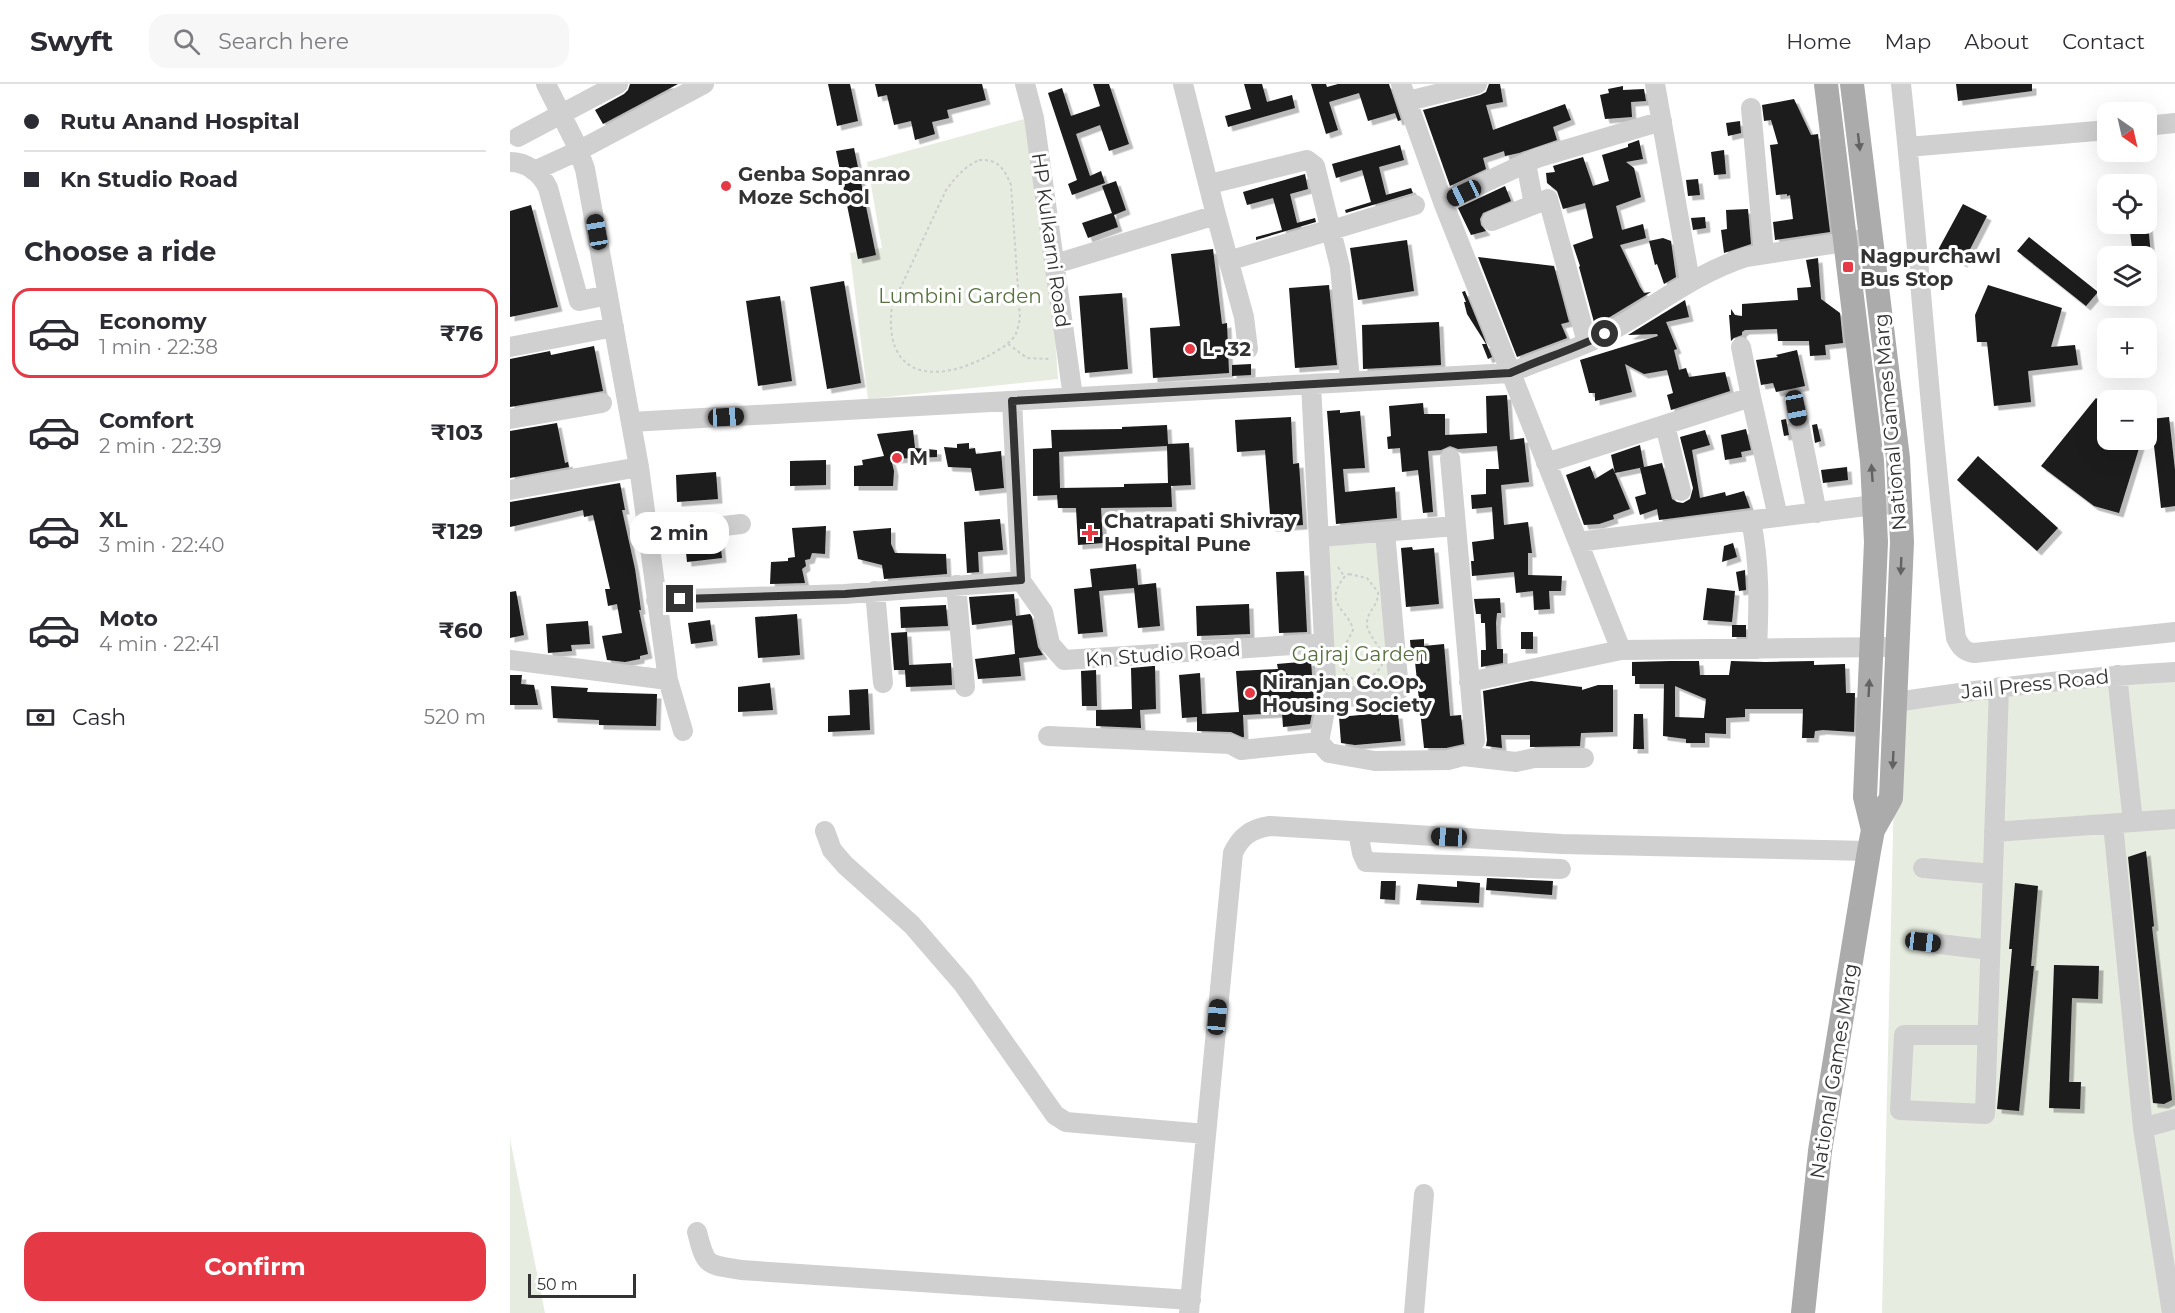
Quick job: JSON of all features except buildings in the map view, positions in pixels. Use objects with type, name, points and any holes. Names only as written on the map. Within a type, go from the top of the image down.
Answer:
[{"type":"main road","name":"National Games Marg","points":[[1826,84],[1872,461],[1875,505],[1876,542],[1865,797],[1871,840]]},
{"type":"main road","name":"National Games Marg","points":[[1803,1313],[1820,1151],[1871,840],[1891,798],[1896,702],[1902,542],[1898,458],[1852,84]]},
{"type":"street","points":[[546,84],[579,151],[585,169],[639,467],[668,680],[683,731]]},
{"type":"street","points":[[518,137],[618,84]]},
{"type":"street","points":[[534,171],[579,151],[704,84]]},
{"type":"street","name":"HP Kulkarni Road","points":[[1025,84],[1034,118],[1073,397]]},
{"type":"street","points":[[1183,84],[1244,317],[1248,349]]},
{"type":"street","points":[[1478,84],[1405,92],[1443,202],[1621,650]]},
{"type":"street","points":[[1656,84],[1690,281]]},
{"type":"street","points":[[1901,84],[1924,346],[1956,638],[1963,649],[1974,653],[2175,632]]},
{"type":"street","points":[[1751,108],[1764,254]]},
{"type":"street","points":[[1443,202],[1538,158],[1662,121]]},
{"type":"street","points":[[2157,125],[2175,123]]},
{"type":"street","points":[[1908,147],[2097,131]]},
{"type":"street","points":[[1210,184],[1308,160],[1315,166],[1320,178],[1340,267],[1350,381]]},
{"type":"street","points":[[510,162],[524,164],[543,178],[548,188],[579,301],[608,295]]},
{"type":"street","points":[[1526,163],[1534,205]]},
{"type":"street","points":[[1492,221],[1548,200],[1587,343]]},
{"type":"street","points":[[1228,261],[1415,205]]},
{"type":"street","points":[[1055,264],[1216,215]]},
{"type":"street","points":[[631,422],[1510,373],[1605,334],[1690,281],[1728,262],[1746,257],[1871,238]]},
{"type":"street","points":[[510,347],[614,327]]},
{"type":"street","points":[[1741,347],[1778,517]]},
{"type":"street","points":[[1311,384],[1327,700],[1319,742]]},
{"type":"street","points":[[1546,464],[1751,397]]},
{"type":"street","points":[[656,600],[874,591],[1021,580],[1012,401]]},
{"type":"street","points":[[510,419],[602,403]]},
{"type":"street","points":[[1796,408],[1817,513]]},
{"type":"street","points":[[1665,425],[1681,491]]},
{"type":"street","points":[[1450,458],[1475,741]]},
{"type":"street","points":[[510,490],[639,467]]},
{"type":"street","points":[[1578,542],[1875,505],[1900,504]]},
{"type":"street","points":[[1751,521],[1755,539],[1759,595],[1757,649]]},
{"type":"street","points":[[648,535],[741,524]]},
{"type":"street","points":[[1318,537],[1456,526]]},
{"type":"street","points":[[1327,700],[1399,690],[1385,532]]},
{"type":"street","name":"Kn Studio Road","points":[[1021,580],[1043,612],[1050,644],[1064,660],[1324,643]]},
{"type":"street","points":[[956,585],[965,687]]},
{"type":"street","points":[[874,591],[883,683]]},
{"type":"street","points":[[1469,682],[1621,650],[1898,647]]},
{"type":"street","points":[[510,660],[668,680]]},
{"type":"street","name":"Jail Press Road","points":[[1896,702],[1999,687],[2117,675],[2175,672]]},
{"type":"street","points":[[2117,675],[2133,822]]},
{"type":"street","points":[[1988,1035],[1904,1035],[1900,1110],[1985,1114],[1988,1035],[1999,687]]},
{"type":"street","points":[[1048,736],[1230,744],[1241,750],[1319,742]]},
{"type":"street","points":[[1319,742],[1329,753],[1375,761],[1448,760],[1463,756],[1516,762],[1534,758],[1584,758]]},
{"type":"street","points":[[1994,832],[2175,819]]},
{"type":"street","points":[[2113,824],[2143,1128],[2172,1313]]},
{"type":"street","points":[[698,1232],[707,1262],[716,1266],[741,1270],[1190,1307],[1233,853],[1245,834],[1257,828],[1270,826],[1562,844],[1871,840]]},
{"type":"street","points":[[825,831],[832,850],[845,865],[912,925],[963,984],[1055,1115],[1066,1122],[1206,1134]]},
{"type":"street","points":[[1358,832],[1366,862],[1560,878],[1562,844]]},
{"type":"street","points":[[1923,868],[1993,874]]},
{"type":"street","points":[[1923,942],[1990,950]]},
{"type":"street","points":[[2143,1128],[2175,1119]]},
{"type":"street","points":[[1414,1313],[1424,1194]]},
{"type":"path","points":[[979,160],[997,163],[1005,171],[1011,185],[1020,319],[1017,331],[1008,344],[971,364],[931,373],[916,369],[898,356],[893,346],[890,325],[892,306],[946,190],[959,174],[970,164],[979,160]]},
{"type":"path","points":[[1008,344],[1027,358],[1068,360]]},
{"type":"path","points":[[1355,575],[1367,578],[1373,582],[1378,592],[1377,603],[1369,615],[1367,626],[1368,632],[1380,648],[1382,660],[1377,671],[1362,679],[1350,678],[1343,670],[1341,662],[1341,650],[1353,630],[1351,620],[1336,603],[1336,591],[1344,576],[1355,575]]},
{"type":"green space","name":"Lumbini Garden","points":[[1028,118],[1050,267],[1058,379],[868,399],[850,253],[882,248],[867,162]]},
{"type":"green space","name":"Gajraj Garden","points":[[1385,532],[1399,689],[1327,700],[1319,537]]},
{"type":"green space","points":[[2175,665],[2175,1313],[1882,1313],[1896,702]]},
{"type":"green space","points":[[510,1139],[545,1313],[510,1313]]},
{"type":"place","name":"Genba Sopanrao Moze School","points":[[726,186]]},
{"type":"place","name":"Nagpurchawl Bus Stop","points":[[1848,267]]},
{"type":"place","name":"L- 32","points":[[1190,349]]},
{"type":"place","name":"M","points":[[897,458]]},
{"type":"place","name":"Chatrapati Shivray Hospital Pune","points":[[1090,533]]},
{"type":"place","name":"Niranjan Co.Op. Housing Society","points":[[1250,693]]},
{"type":"route","points":[[680,599],[845,594],[1021,580],[1012,401],[1510,373],[1576,348],[1605,334]]}]
